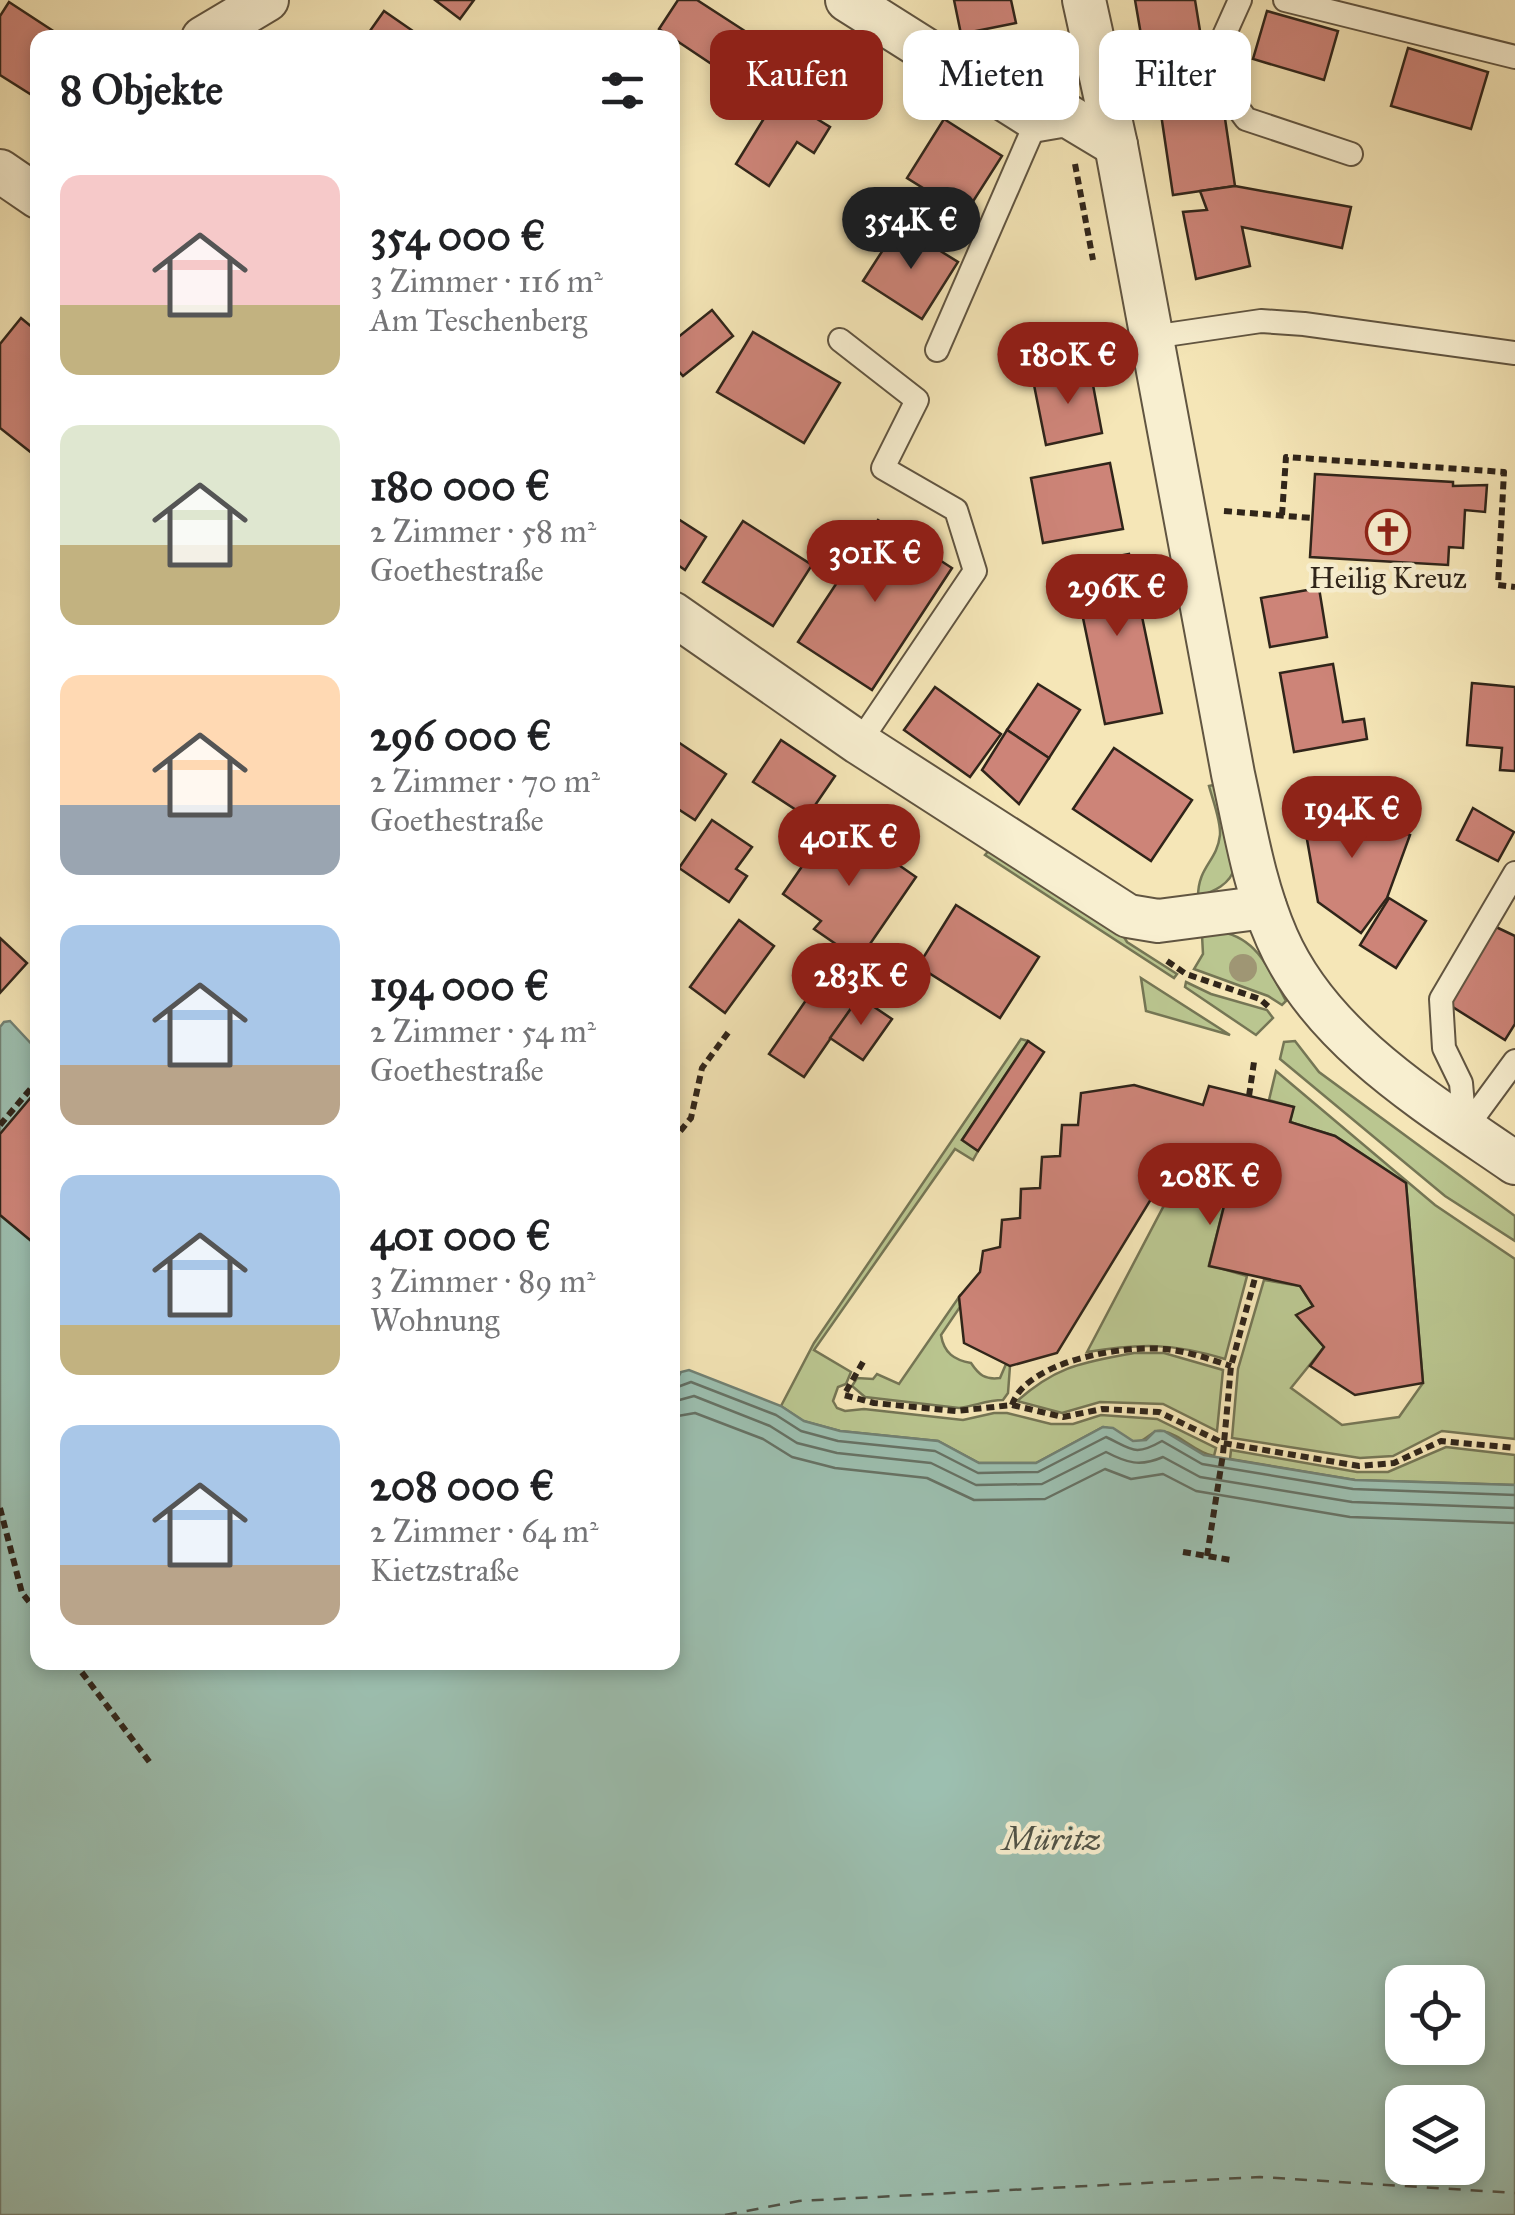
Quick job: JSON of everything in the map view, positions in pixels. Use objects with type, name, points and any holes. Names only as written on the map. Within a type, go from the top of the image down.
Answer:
[{"type":"street","points":[[217,30],[268,0]]},
{"type":"street","points":[[847,0],[903,35]]},
{"type":"street","points":[[1084,0],[1099,68]]},
{"type":"street","points":[[1074,120],[1116,145]]},
{"type":"street","points":[[1110,120],[1233,774],[1265,907],[1292,967],[1337,1026],[1386,1070],[1515,1163]]},
{"type":"street","points":[[0,171],[30,192]]},
{"type":"street","points":[[680,619],[860,743],[1128,916],[1158,921],[1265,907]]},
{"type":"lane","points":[[1226,30],[1240,0]]},
{"type":"lane","points":[[1285,0],[1515,57]]},
{"type":"lane","points":[[937,350],[1037,120]]},
{"type":"lane","points":[[1249,120],[1351,154]]},
{"type":"lane","points":[[1152,337],[1261,322],[1304,324],[1515,353]]},
{"type":"lane","points":[[840,340],[917,400],[883,468],[956,510],[975,572],[860,743]]},
{"type":"lane","points":[[1465,1128],[1462,1084],[1444,1048],[1441,999],[1515,873]]},
{"type":"lane","points":[[1465,1128],[1515,1061]]},
{"type":"path","points":[[1282,515],[1286,457],[1504,472],[1498,586],[1515,587]]},
{"type":"path","points":[[1182,508],[1312,518]]},
{"type":"path","points":[[680,1131],[691,1118],[702,1068],[730,1030]]},
{"type":"path","points":[[1249,1096],[1254,1062]]},
{"type":"path","points":[[0,1125],[30,1089]]},
{"type":"path","points":[[1207,1556],[1232,1366],[1256,1278]]},
{"type":"path","points":[[1012,1405],[1016,1394],[1070,1361],[1134,1348],[1187,1352],[1232,1366]]},
{"type":"path","points":[[863,1362],[844,1396],[874,1404],[956,1411],[1012,1405],[1063,1418],[1102,1409],[1159,1412],[1223,1443],[1359,1466],[1394,1463],[1441,1440],[1515,1448]]},
{"type":"path","points":[[0,1508],[22,1593],[30,1603]]},
{"type":"path","points":[[1183,1552],[1232,1560]]},
{"type":"path","points":[[80,1670],[151,1764]]},
{"type":"green space","points":[[1209,786],[1223,792],[1235,867],[1225,883],[1198,897],[1201,878],[1220,835]]},
{"type":"green space","points":[[991,848],[1117,925],[1127,942],[1177,974],[1174,978],[985,855]]},
{"type":"green space","points":[[1222,932],[1245,942],[1262,958],[1286,1001],[1282,1005],[1268,996],[1194,969],[1203,954],[1202,935]]},
{"type":"green space","points":[[1141,978],[1230,1035],[1146,1011]]},
{"type":"green space","points":[[1186,982],[1211,994],[1267,1010],[1273,1018],[1256,1035],[1185,987]]},
{"type":"green space","points":[[1021,1039],[1028,1041],[962,1140],[978,1151],[973,1160],[955,1149],[814,1350],[851,1372],[846,1384],[838,1387],[833,1401],[845,1411],[864,1409],[963,1420],[994,1413],[1051,1424],[1073,1424],[1101,1415],[1157,1419],[1216,1448],[1214,1456],[1162,1431],[1137,1442],[1103,1427],[1036,1463],[979,1463],[938,1441],[840,1431],[803,1421],[781,1406],[814,1343]]},
{"type":"green space","points":[[1295,1041],[1319,1072],[1515,1216],[1515,1241],[1445,1196],[1280,1059],[1284,1042]]},
{"type":"green space","points":[[1276,1071],[1435,1205],[1515,1259],[1515,1439],[1442,1431],[1393,1456],[1360,1458],[1232,1438],[1238,1369],[1264,1280],[1300,1286],[1313,1306],[1297,1315],[1324,1347],[1291,1388],[1342,1425],[1399,1417],[1423,1383],[1406,1183],[1335,1136],[1290,1122],[1293,1107],[1269,1100]]},
{"type":"green space","points":[[1170,1194],[1224,1206],[1209,1265],[1247,1276],[1225,1359],[1156,1346],[1087,1352]]},
{"type":"green space","points":[[959,1297],[960,1307],[941,1335],[945,1347],[986,1377],[1000,1378],[1006,1364],[1010,1366],[1008,1393],[1003,1400],[959,1408],[865,1397],[852,1386],[857,1378],[873,1379],[877,1374],[899,1384]]},
{"type":"green space","points":[[1134,1353],[1164,1353],[1223,1370],[1217,1431],[1163,1404],[1100,1402],[1062,1413],[1017,1401],[1071,1367]]},
{"type":"green space","points":[[1446,1447],[1515,1455],[1515,1485],[1355,1480],[1230,1459],[1231,1450],[1357,1472],[1388,1472]]},
{"type":"water","name":"Müritz","points":[[10,1021],[30,1042],[30,1670],[680,1670],[680,1374],[689,1370],[781,1406],[804,1421],[840,1431],[938,1441],[979,1463],[1036,1463],[1103,1427],[1113,1428],[1133,1441],[1146,1440],[1155,1431],[1164,1431],[1204,1455],[1355,1480],[1515,1485],[1515,2215],[0,2215],[0,1027],[4,1022]]},
{"type":"building","points":[[435,0],[474,0],[460,19]]},
{"type":"building","points":[[678,0],[697,0],[743,30],[710,30],[710,63],[680,43],[680,30],[660,30]]},
{"type":"building","points":[[954,0],[1011,0],[1016,23],[960,30]]},
{"type":"building","points":[[1135,0],[1195,0],[1200,30],[1140,30]]},
{"type":"building","points":[[9,2],[52,30],[30,30],[30,94],[0,75],[0,16]]},
{"type":"building","points":[[384,11],[411,30],[371,30]]},
{"type":"building","points":[[1267,11],[1338,31],[1324,80],[1253,59]]},
{"type":"building","points":[[1408,48],[1488,72],[1471,129],[1391,106]]},
{"type":"building","points":[[763,120],[819,120],[830,127],[814,153],[797,142],[769,186],[736,164]]},
{"type":"building","points":[[943,120],[1002,156],[965,214],[907,178]]},
{"type":"building","points":[[1162,120],[1225,120],[1235,186],[1173,195]]},
{"type":"building","points":[[1235,186],[1351,207],[1342,248],[1242,227],[1250,266],[1196,279],[1183,212],[1207,210],[1200,191]]},
{"type":"building","points":[[899,225],[958,262],[922,319],[863,281]]},
{"type":"building","points":[[712,310],[733,336],[683,376],[680,336]]},
{"type":"building","points":[[21,318],[30,325],[30,452],[0,428],[0,344]]},
{"type":"building","points":[[753,332],[840,383],[804,443],[717,392]]},
{"type":"building","points":[[1090,369],[1102,433],[1046,445],[1033,380]]},
{"type":"building","points":[[1110,463],[1123,529],[1043,543],[1031,478]]},
{"type":"building","name":"Heilig Kreuz","points":[[1315,474],[1453,482],[1453,486],[1487,485],[1485,512],[1465,510],[1463,548],[1449,547],[1448,565],[1310,557]]},
{"type":"building","points":[[680,520],[706,537],[685,570],[680,567]]},
{"type":"building","points":[[878,520],[952,568],[872,690],[798,642]]},
{"type":"building","points":[[743,521],[812,565],[773,626],[703,582]]},
{"type":"building","points":[[1129,554],[1162,713],[1105,724],[1072,565]]},
{"type":"building","points":[[1319,588],[1327,637],[1270,647],[1261,598]]},
{"type":"building","points":[[1333,664],[1343,722],[1364,719],[1367,739],[1294,752],[1280,673]]},
{"type":"building","points":[[1472,683],[1515,687],[1515,771],[1500,770],[1502,748],[1467,745]]},
{"type":"building","points":[[1038,684],[1080,710],[1049,758],[1007,730]]},
{"type":"building","points":[[935,687],[1001,734],[970,777],[904,730]]},
{"type":"building","points":[[1007,730],[1049,758],[1019,804],[982,770]]},
{"type":"building","points":[[781,740],[835,776],[807,817],[753,782]]},
{"type":"building","points":[[680,743],[726,774],[695,820],[680,810]]},
{"type":"building","points":[[1114,748],[1192,800],[1151,861],[1073,809]]},
{"type":"building","points":[[1366,801],[1367,819],[1410,835],[1387,898],[1361,933],[1318,902],[1302,811]]},
{"type":"building","points":[[1473,808],[1514,832],[1498,861],[1457,840]]},
{"type":"building","points":[[712,820],[752,847],[736,869],[747,876],[729,902],[680,867]]},
{"type":"building","points":[[834,820],[916,877],[859,960],[814,929],[821,921],[783,894]]},
{"type":"building","points":[[1389,898],[1426,921],[1396,968],[1360,945]]},
{"type":"building","points":[[956,905],[1039,957],[1000,1018],[918,966]]},
{"type":"building","points":[[739,920],[774,946],[725,1013],[690,987]]},
{"type":"building","points":[[1496,927],[1515,936],[1515,1024],[1505,1040],[1448,1004]]},
{"type":"building","points":[[0,938],[27,963],[0,993]]},
{"type":"building","points":[[880,972],[893,981],[875,1007],[862,999]]},
{"type":"building","points":[[822,977],[857,1000],[804,1077],[769,1054]]},
{"type":"building","points":[[849,990],[892,1019],[863,1060],[830,1038],[857,1000],[846,993]]},
{"type":"building","points":[[1028,1041],[1044,1052],[978,1151],[962,1140]]},
{"type":"building","points":[[1134,1085],[1203,1105],[1209,1086],[1294,1107],[1290,1122],[1335,1136],[1406,1183],[1423,1383],[1355,1395],[1310,1366],[1324,1347],[1296,1315],[1313,1306],[1300,1286],[1209,1266],[1224,1206],[1170,1194],[1151,1199],[1057,1353],[1010,1366],[964,1343],[959,1297],[980,1272],[983,1251],[1000,1247],[1002,1220],[1020,1218],[1021,1189],[1040,1188],[1042,1157],[1060,1156],[1062,1125],[1078,1125],[1081,1093]]},
{"type":"building","points":[[30,1098],[30,1240],[0,1215],[0,1134]]},
{"type":"ferry route","points":[[725,2215],[799,2201],[1260,2177],[1515,2193]]},
{"type":"place","name":"Heilig Kreuz","points":[[1388,532]]}]
